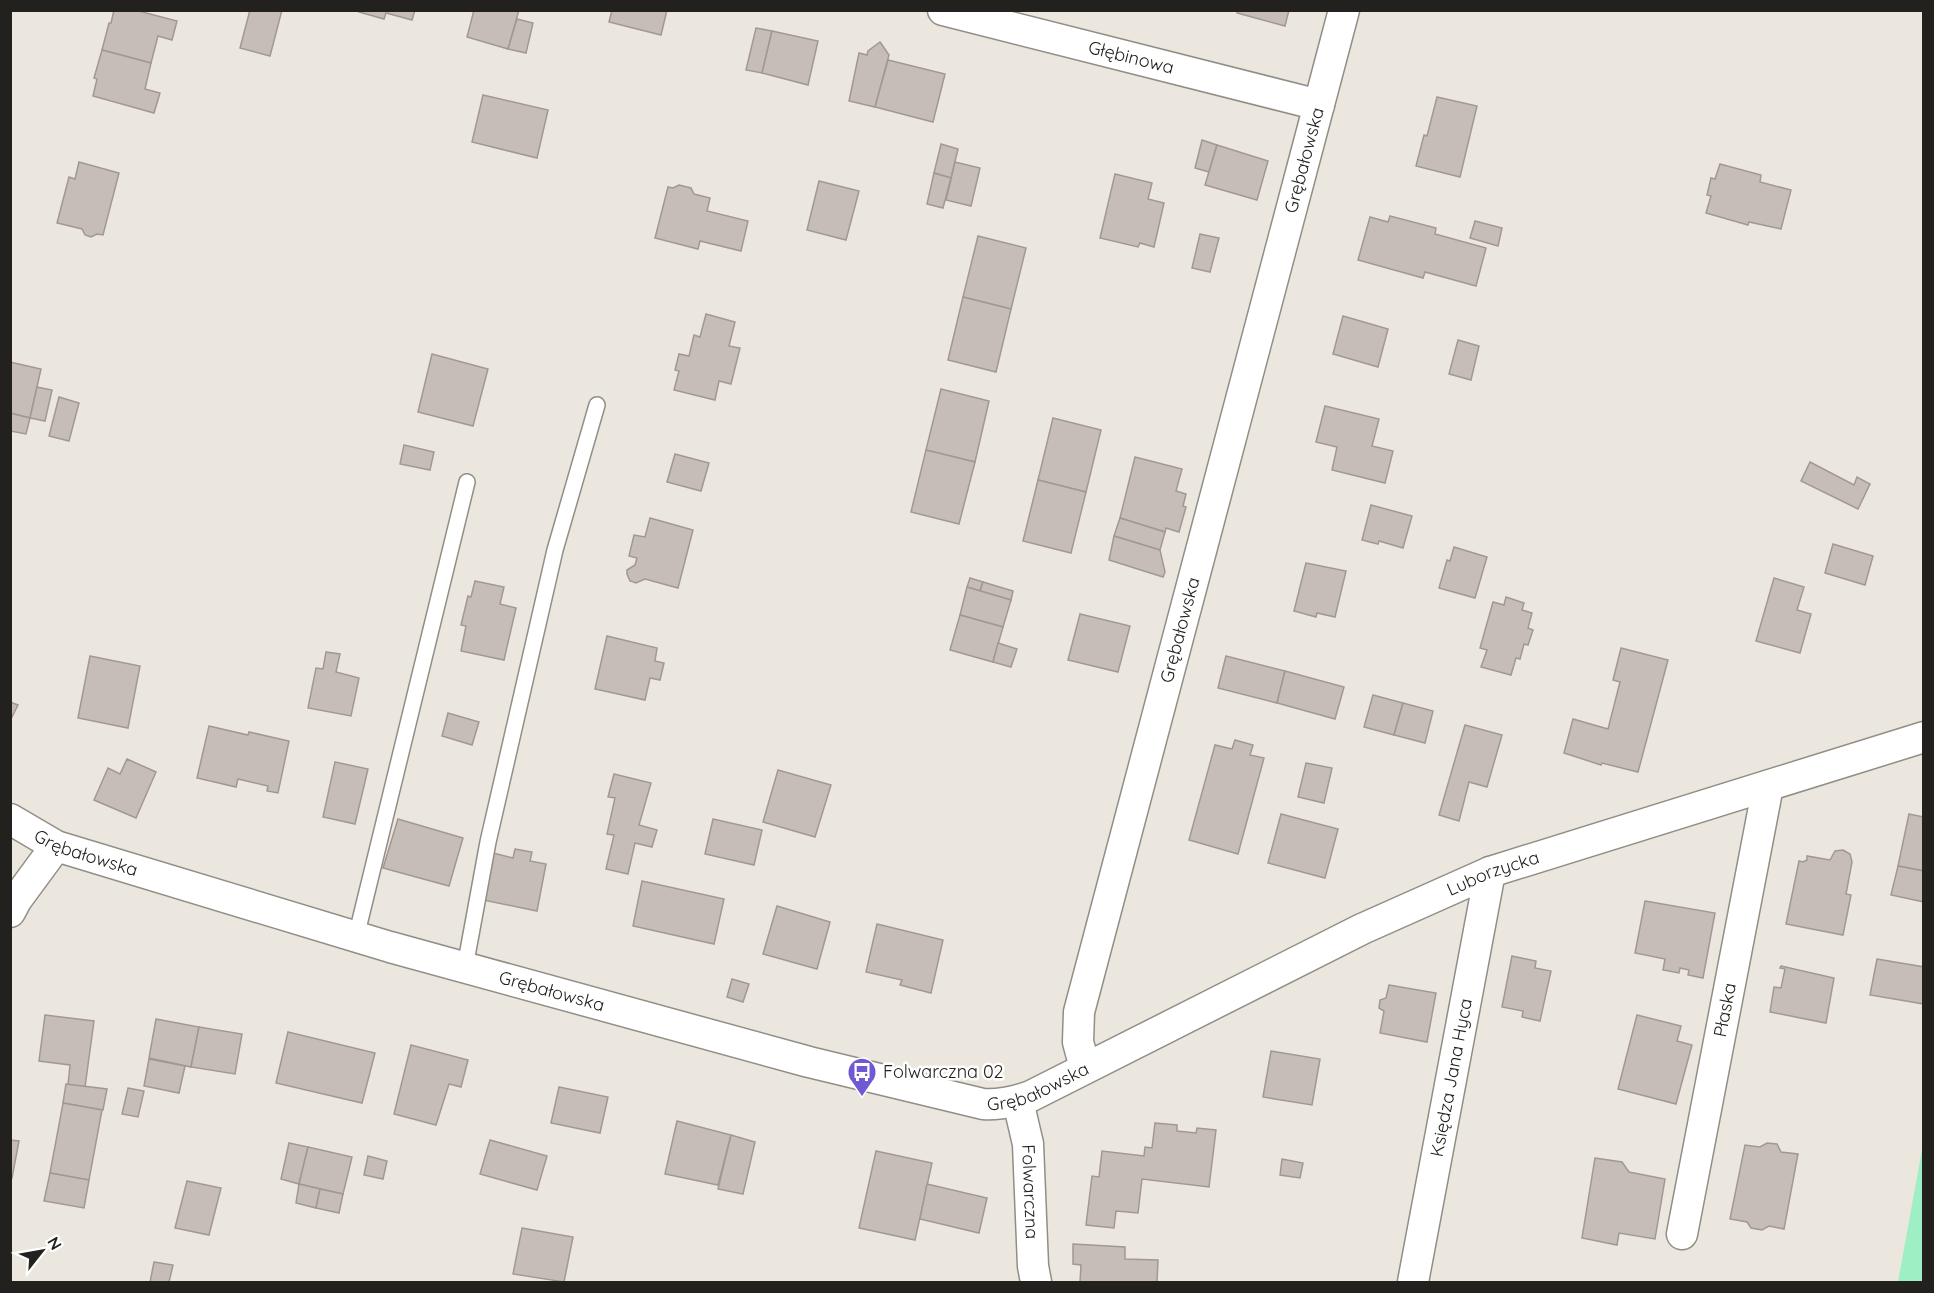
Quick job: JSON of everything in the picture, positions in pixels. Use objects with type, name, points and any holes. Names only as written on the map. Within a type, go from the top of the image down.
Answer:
[{"type":"street","name":"Głębinowa","points":[[943,10],[1319,105]]},
{"type":"street","name":"Grębałowska","points":[[10,819],[56,846],[356,937],[850,1072],[983,1104],[996,1105],[1018,1101],[1085,1068],[1078,1042],[1079,1012],[1344,10]]},
{"type":"street","name":"Luborzycka","points":[[1085,1068],[1362,929],[1490,872],[1923,737]]},
{"type":"street","name":"Płaska","points":[[1682,1234],[1768,786]]},
{"type":"street","points":[[10,912],[56,846]]},
{"type":"street","name":"Księdza Jana Hyca","points":[[1413,1282],[1490,872]]},
{"type":"street","name":"Folwarczna","points":[[1018,1101],[1028,1144],[1033,1266],[1036,1282]]},
{"type":"lane","points":[[465,967],[488,842],[555,550],[597,405]]},
{"type":"lane","points":[[356,937],[468,482]]},
{"type":"green space","points":[[1923,1144],[1923,1282],[1898,1282]]},
{"type":"building","points":[[114,10],[135,10],[177,21],[172,40],[158,36],[151,63],[102,50]]},
{"type":"building","points":[[250,10],[282,10],[270,56],[240,48]]},
{"type":"building","points":[[360,10],[415,10],[412,20],[386,13],[384,19],[359,12]]},
{"type":"building","points":[[474,10],[519,10],[508,49],[467,37]]},
{"type":"building","points":[[612,10],[667,10],[661,35],[609,22]]},
{"type":"building","points":[[1238,10],[1289,10],[1285,26],[1237,13]]},
{"type":"building","points":[[517,19],[533,23],[526,53],[508,49]]},
{"type":"building","points":[[756,28],[772,31],[762,73],[746,70]]},
{"type":"building","points":[[772,31],[818,41],[808,85],[762,73]]},
{"type":"building","points":[[880,42],[889,55],[875,107],[849,101],[859,53],[867,55],[868,51]]},
{"type":"building","points":[[102,50],[151,63],[145,89],[160,93],[154,113],[93,96],[97,79],[94,78]]},
{"type":"building","points":[[888,60],[945,74],[933,122],[875,107]]},
{"type":"building","points":[[483,95],[548,110],[537,158],[472,142]]},
{"type":"building","points":[[1437,97],[1477,106],[1460,177],[1416,166]]},
{"type":"building","points":[[1202,140],[1217,145],[1209,172],[1195,168]]},
{"type":"building","points":[[941,144],[958,149],[951,178],[934,173]]},
{"type":"building","points":[[1217,145],[1268,161],[1257,200],[1205,185]]},
{"type":"building","points":[[79,162],[119,173],[103,235],[97,234],[91,237],[85,235],[82,229],[57,223],[69,177],[75,179]]},
{"type":"building","points":[[955,162],[980,168],[971,206],[946,200]]},
{"type":"building","points":[[1720,164],[1761,175],[1760,182],[1791,190],[1781,229],[1749,222],[1748,225],[1706,213],[1711,196],[1707,195],[1711,178],[1715,179]]},
{"type":"building","points":[[934,173],[951,178],[943,208],[927,204]]},
{"type":"building","points":[[1115,174],[1152,183],[1148,199],[1164,203],[1154,247],[1140,243],[1138,247],[1100,238]]},
{"type":"building","points":[[819,181],[859,191],[846,240],[807,230]]},
{"type":"building","points":[[679,185],[691,188],[694,194],[710,198],[707,211],[748,221],[741,251],[700,241],[698,249],[655,238],[668,187],[673,188]]},
{"type":"building","points":[[1390,216],[1436,228],[1435,234],[1486,248],[1476,286],[1425,272],[1423,278],[1358,260],[1370,217],[1388,222]]},
{"type":"building","points":[[1475,221],[1502,228],[1498,246],[1470,238]]},
{"type":"building","points":[[1200,234],[1219,238],[1210,272],[1192,268]]},
{"type":"building","points":[[978,236],[1026,248],[1011,309],[963,297]]},
{"type":"building","points":[[963,297],[1011,309],[996,372],[948,360]]},
{"type":"building","points":[[706,314],[735,322],[729,346],[740,348],[731,384],[719,381],[715,400],[674,390],[679,371],[675,370],[679,354],[689,356],[694,335],[700,337]]},
{"type":"building","points":[[1343,316],[1388,329],[1378,367],[1333,354]]},
{"type":"building","points":[[1458,340],[1479,346],[1471,380],[1449,374]]},
{"type":"building","points":[[432,354],[488,369],[473,426],[418,412]]},
{"type":"building","points":[[10,362],[41,369],[30,418],[10,413]]},
{"type":"building","points":[[37,387],[52,390],[45,421],[30,418]]},
{"type":"building","points":[[941,389],[989,401],[975,462],[926,450]]},
{"type":"building","points":[[59,397],[79,403],[69,441],[49,436]]},
{"type":"building","points":[[1325,406],[1379,419],[1372,446],[1393,451],[1385,483],[1332,470],[1337,447],[1316,442]]},
{"type":"building","points":[[10,413],[30,418],[26,434],[10,431]]},
{"type":"building","points":[[1053,418],[1101,430],[1086,492],[1038,480]]},
{"type":"building","points":[[404,445],[434,452],[430,470],[400,464]]},
{"type":"building","points":[[926,450],[975,462],[959,524],[911,512]]},
{"type":"building","points":[[675,454],[709,463],[701,491],[667,482]]},
{"type":"building","points":[[1135,457],[1182,469],[1176,491],[1186,494],[1183,506],[1186,507],[1179,532],[1166,528],[1165,532],[1120,518]]},
{"type":"building","points":[[1810,462],[1854,485],[1857,477],[1870,484],[1858,509],[1801,481]]},
{"type":"building","points":[[1038,480],[1086,492],[1071,553],[1023,541]]},
{"type":"building","points":[[1371,505],[1412,516],[1403,548],[1379,541],[1378,544],[1362,540]]},
{"type":"building","points":[[650,518],[693,530],[678,588],[645,579],[636,583],[630,581],[627,574],[627,570],[635,565],[637,558],[629,556],[634,535],[645,537]]},
{"type":"building","points":[[1120,518],[1165,532],[1160,550],[1114,536]]},
{"type":"building","points":[[1114,536],[1160,550],[1165,572],[1163,577],[1109,560]]},
{"type":"building","points":[[1833,544],[1873,556],[1865,585],[1825,573]]},
{"type":"building","points":[[1454,547],[1487,557],[1475,598],[1439,588],[1447,560],[1450,561]]},
{"type":"building","points":[[1306,563],[1346,571],[1335,617],[1317,613],[1316,617],[1294,611]]},
{"type":"building","points":[[970,578],[983,582],[980,591],[967,587]]},
{"type":"building","points":[[1774,578],[1804,587],[1797,610],[1811,614],[1800,653],[1756,641]]},
{"type":"building","points":[[475,581],[504,587],[500,604],[516,608],[504,660],[461,651],[466,626],[461,625],[468,596],[471,597]]},
{"type":"building","points":[[983,582],[1013,591],[1011,600],[980,591]]},
{"type":"building","points":[[967,587],[1011,600],[1003,627],[960,615]]},
{"type":"building","points":[[1506,597],[1524,603],[1522,610],[1532,613],[1528,628],[1533,630],[1528,645],[1524,644],[1520,659],[1516,658],[1511,675],[1481,667],[1487,650],[1480,648],[1493,602],[1504,605]]},
{"type":"building","points":[[1080,614],[1130,626],[1118,672],[1068,660]]},
{"type":"building","points":[[960,615],[1003,627],[993,662],[950,650]]},
{"type":"building","points":[[607,636],[657,648],[655,661],[664,663],[660,680],[650,678],[645,700],[595,689]]},
{"type":"building","points":[[998,643],[1017,649],[1011,667],[993,662]]},
{"type":"building","points":[[1621,648],[1668,660],[1638,772],[1602,763],[1601,765],[1564,753],[1573,719],[1608,729],[1620,682],[1613,680]]},
{"type":"building","points":[[326,652],[340,654],[336,672],[359,678],[351,716],[308,708],[316,668],[323,669]]},
{"type":"building","points":[[90,656],[140,666],[128,728],[78,718]]},
{"type":"building","points":[[1226,656],[1285,671],[1277,703],[1218,688]]},
{"type":"building","points":[[1285,671],[1344,687],[1335,719],[1277,703]]},
{"type":"building","points":[[1373,695],[1403,703],[1394,735],[1364,727]]},
{"type":"building","points":[[10,702],[18,705],[10,721]]},
{"type":"building","points":[[1403,703],[1433,711],[1425,743],[1394,735]]},
{"type":"building","points":[[448,713],[479,722],[472,745],[442,736]]},
{"type":"building","points":[[1465,725],[1502,735],[1487,787],[1469,782],[1459,821],[1439,815]]},
{"type":"building","points":[[209,726],[289,741],[278,793],[267,791],[268,786],[238,779],[236,787],[197,778]]},
{"type":"building","points":[[1235,740],[1253,745],[1250,755],[1264,758],[1238,854],[1189,840],[1215,745],[1232,749]]},
{"type":"building","points":[[127,759],[156,772],[136,818],[94,800],[108,768],[120,774]]},
{"type":"building","points":[[335,762],[368,769],[355,824],[323,817]]},
{"type":"building","points":[[1306,763],[1332,768],[1324,803],[1298,797]]},
{"type":"building","points":[[778,770],[831,785],[815,837],[763,822]]},
{"type":"building","points":[[614,774],[651,783],[639,825],[657,830],[652,847],[635,843],[628,874],[606,869],[614,835],[607,834],[615,798],[608,797]]},
{"type":"building","points":[[1281,814],[1338,829],[1325,878],[1268,863]]},
{"type":"building","points":[[1909,814],[1924,817],[1924,871],[1898,866]]},
{"type":"building","points":[[398,819],[463,838],[449,886],[383,868]]},
{"type":"building","points":[[713,819],[762,830],[754,865],[705,854]]},
{"type":"building","points":[[515,849],[532,852],[530,861],[546,864],[537,911],[483,900],[493,853],[513,858]]},
{"type":"building","points":[[1843,850],[1850,854],[1852,862],[1846,894],[1851,895],[1843,935],[1786,924],[1799,861],[1807,860],[1807,856],[1830,860],[1835,851]]},
{"type":"building","points":[[1898,866],[1924,871],[1924,902],[1891,895]]},
{"type":"building","points":[[642,881],[724,899],[714,944],[633,926]]},
{"type":"building","points":[[1645,901],[1715,913],[1703,978],[1688,975],[1689,970],[1680,968],[1679,973],[1663,970],[1665,959],[1635,953]]},
{"type":"building","points":[[777,906],[830,922],[817,969],[763,954]]},
{"type":"building","points":[[877,924],[943,940],[931,993],[900,985],[902,980],[866,972]]},
{"type":"building","points":[[1512,956],[1536,961],[1535,968],[1551,971],[1540,1021],[1522,1017],[1523,1011],[1502,1007]]},
{"type":"building","points":[[1877,959],[1924,967],[1924,1004],[1870,995]]},
{"type":"building","points":[[1781,966],[1834,978],[1826,1023],[1770,1012],[1774,987],[1781,988],[1785,969],[1780,968]]},
{"type":"building","points":[[732,979],[749,984],[743,1002],[727,997]]},
{"type":"building","points":[[1389,985],[1436,993],[1427,1042],[1380,1033],[1384,1011],[1379,1008],[1380,1000],[1386,998]]},
{"type":"building","points":[[45,1015],[94,1021],[85,1087],[68,1085],[70,1065],[39,1061]]},
{"type":"building","points":[[1637,1015],[1681,1026],[1677,1041],[1692,1045],[1676,1104],[1618,1089]]},
{"type":"building","points":[[156,1019],[199,1027],[191,1067],[149,1058]]},
{"type":"building","points":[[199,1027],[242,1034],[235,1074],[191,1067]]},
{"type":"building","points":[[288,1032],[375,1053],[362,1103],[276,1083]]},
{"type":"building","points":[[411,1045],[468,1060],[461,1087],[449,1084],[436,1125],[394,1114]]},
{"type":"building","points":[[1271,1051],[1320,1059],[1312,1105],[1263,1097]]},
{"type":"building","points":[[149,1059],[185,1066],[179,1093],[144,1086]]},
{"type":"building","points":[[66,1084],[107,1089],[103,1110],[63,1103]]},
{"type":"building","points":[[559,1087],[608,1097],[600,1133],[551,1123]]},
{"type":"building","points":[[128,1088],[144,1091],[138,1117],[122,1114]]},
{"type":"building","points":[[63,1103],[102,1110],[89,1180],[50,1173]]},
{"type":"building","points":[[677,1121],[731,1135],[718,1185],[665,1174]]},
{"type":"building","points":[[1155,1123],[1177,1125],[1177,1131],[1196,1133],[1197,1128],[1216,1130],[1209,1187],[1142,1179],[1138,1213],[1116,1211],[1114,1228],[1086,1225],[1092,1176],[1099,1177],[1102,1151],[1144,1156],[1145,1147],[1152,1148]]},
{"type":"building","points":[[731,1135],[755,1142],[743,1194],[718,1189]]},
{"type":"building","points":[[10,1140],[19,1141],[12,1178],[10,1178]]},
{"type":"building","points":[[490,1140],[547,1156],[537,1190],[480,1174]]},
{"type":"building","points":[[289,1143],[308,1147],[299,1184],[281,1179]]},
{"type":"building","points":[[1767,1143],[1777,1144],[1781,1152],[1798,1154],[1784,1229],[1769,1226],[1762,1230],[1751,1228],[1747,1222],[1730,1219],[1745,1145],[1760,1147]]},
{"type":"building","points":[[308,1147],[352,1157],[343,1194],[299,1184]]},
{"type":"building","points":[[876,1151],[932,1163],[915,1240],[859,1228]]},
{"type":"building","points":[[368,1156],[387,1161],[383,1179],[364,1175]]},
{"type":"building","points":[[1595,1158],[1622,1162],[1629,1172],[1665,1179],[1655,1239],[1619,1233],[1617,1245],[1582,1238]]},
{"type":"building","points":[[1282,1159],[1303,1163],[1300,1178],[1280,1175]]},
{"type":"building","points":[[50,1173],[89,1180],[84,1208],[44,1201]]},
{"type":"building","points":[[187,1181],[221,1188],[209,1235],[175,1228]]},
{"type":"building","points":[[299,1184],[320,1189],[316,1208],[296,1203]]},
{"type":"building","points":[[927,1184],[987,1198],[979,1233],[920,1219]]},
{"type":"building","points":[[320,1189],[343,1194],[339,1213],[316,1208]]},
{"type":"building","points":[[522,1228],[573,1237],[564,1282],[513,1274]]},
{"type":"building","points":[[1073,1244],[1125,1247],[1125,1259],[1158,1260],[1157,1282],[1080,1282],[1081,1265],[1073,1264]]},
{"type":"building","points":[[154,1262],[173,1265],[169,1282],[150,1282]]},
{"type":"place","name":"Folwarczna 02","points":[[862,1098]]}]
